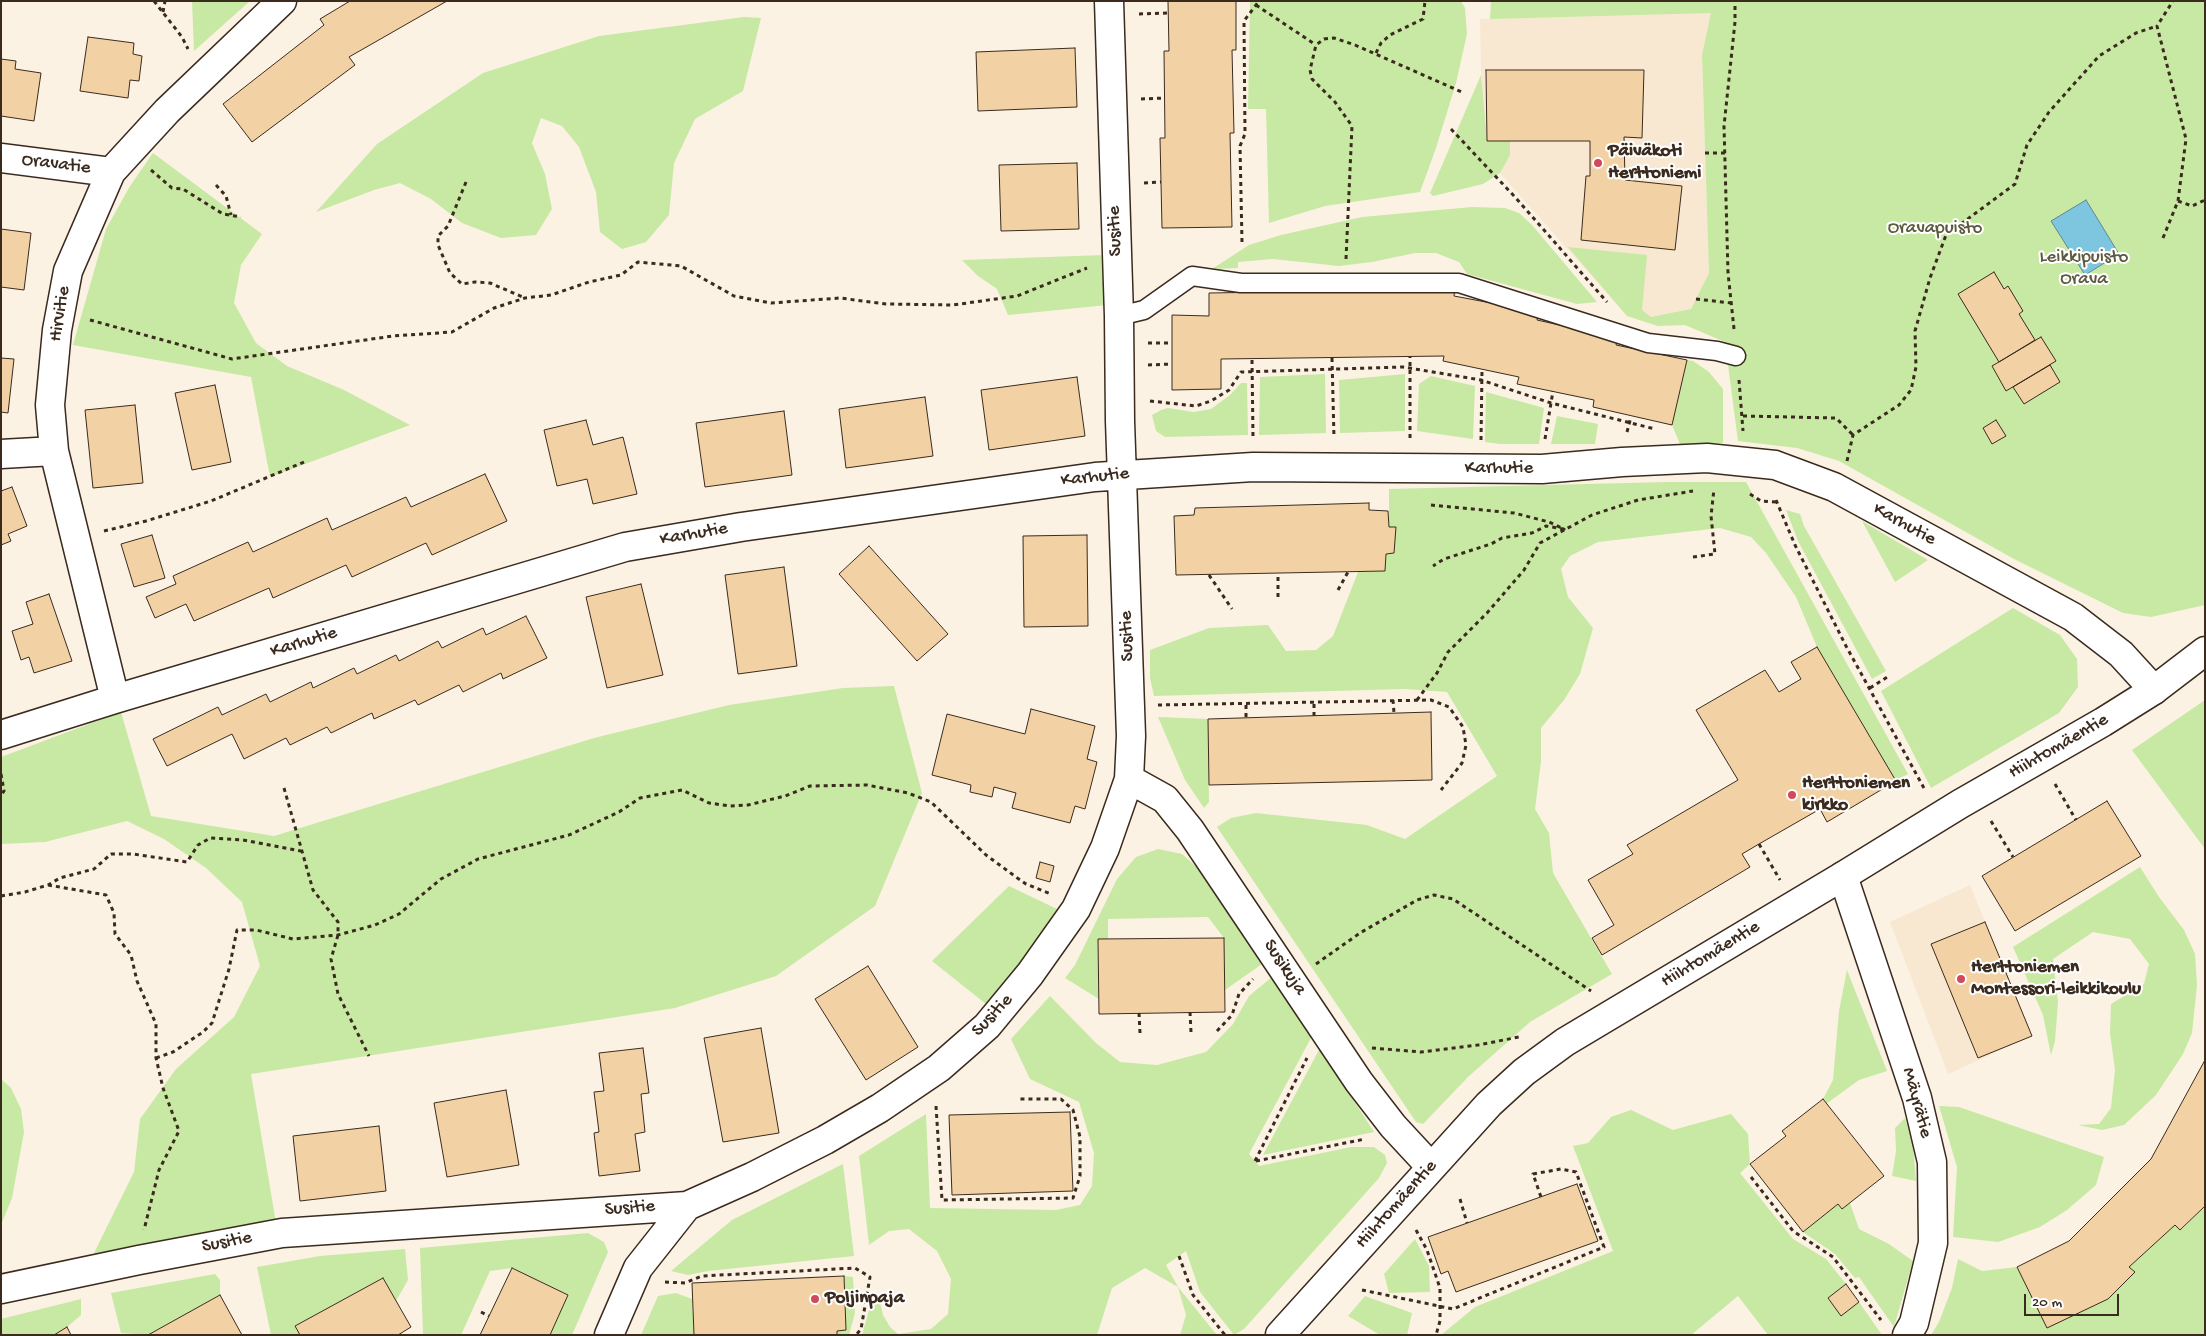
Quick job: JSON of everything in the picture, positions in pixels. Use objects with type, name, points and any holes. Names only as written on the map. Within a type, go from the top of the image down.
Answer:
[{"type":"street","name":"Hirvitie","points":[[115,699],[54,451],[50,405],[60,312],[68,271],[120,163],[167,111],[282,1]]},
{"type":"street","name":"Susitie","points":[[1,1289],[282,1233],[687,1206],[752,1177],[825,1140],[880,1108],[939,1068],[987,1026],[1030,974],[1076,909],[1105,848],[1129,779],[1131,736],[1109,1]]},
{"type":"street","name":"Oravatie","points":[[1,158],[120,163]]},
{"type":"street","points":[[1,454],[54,451]]},
{"type":"street","name":"Karhutie","points":[[1,735],[115,699],[625,547],[741,527],[1123,475],[1253,467],[1335,466],[1410,469],[1542,469],[1707,458],[1775,465],[1834,487],[2072,617],[2121,654],[2154,690]]},
{"type":"street","name":"Hiihtomäentie","points":[[1280,1335],[1489,1104],[1524,1072],[1564,1042],[1843,876],[1942,814],[2103,722],[2154,690],[2205,652]]},
{"type":"street","name":"Susikuja","points":[[1129,779],[1165,799],[1194,835],[1359,1082],[1399,1132],[1431,1167]]},
{"type":"street","name":"Mäyrätie","points":[[1843,876],[1917,1098],[1932,1162],[1933,1243],[1914,1323],[1897,1331]]},
{"type":"street","points":[[608,1335],[638,1268],[687,1206]]},
{"type":"lane","points":[[1119,316],[1144,310],[1192,276],[1241,283],[1459,283],[1648,343],[1717,351],[1736,356]]},
{"type":"path","points":[[154,1],[182,37],[201,80]]},
{"type":"path","points":[[162,12],[166,1]]},
{"type":"path","points":[[1242,242],[1240,146],[1245,134],[1244,21],[1259,1]]},
{"type":"path","points":[[1376,53],[1390,35],[1423,19],[1425,1]]},
{"type":"path","points":[[1735,1],[1735,22],[1724,126],[1731,303],[1743,416],[1742,462]]},
{"type":"path","points":[[1834,487],[1846,465],[1853,435],[1899,405],[1911,390],[1916,367],[1915,331],[1930,278],[1946,236],[2015,184],[2027,145],[2048,112],[2099,56],[2136,33],[2157,26],[2173,1]]},
{"type":"path","points":[[1256,5],[1316,46]]},
{"type":"path","points":[[1134,14],[1168,13]]},
{"type":"path","points":[[2157,26],[2186,139],[2178,201],[2163,238]]},
{"type":"path","points":[[1345,283],[1352,126],[1335,102],[1312,80],[1310,70],[1316,46],[1324,39],[1334,38],[1376,53],[1464,93]]},
{"type":"path","points":[[1137,99],[1165,98]]},
{"type":"path","points":[[1451,129],[1612,307]]},
{"type":"path","points":[[1705,154],[1725,154]]},
{"type":"path","points":[[120,163],[156,173],[172,188],[183,189],[217,210],[241,217]]},
{"type":"path","points":[[466,182],[448,226],[438,236],[438,245],[450,273],[462,284],[475,282],[490,284],[525,298]]},
{"type":"path","points":[[1139,183],[1161,182]]},
{"type":"path","points":[[216,185],[226,196],[231,215]]},
{"type":"path","points":[[2178,201],[2192,206],[2205,200]]},
{"type":"path","points":[[60,312],[232,359],[393,336],[452,332],[494,308],[525,298],[550,295],[589,282],[621,276],[638,262],[681,266],[734,296],[770,302],[840,298],[886,304],[953,305],[1017,296],[1094,265],[1117,260]]},
{"type":"path","points":[[1696,299],[1731,303]]},
{"type":"path","points":[[1145,344],[1172,342]]},
{"type":"path","points":[[1410,357],[1410,469]]},
{"type":"path","points":[[1332,358],[1335,466]]},
{"type":"path","points":[[1252,360],[1253,467]]},
{"type":"path","points":[[1145,365],[1172,364]]},
{"type":"path","points":[[1120,399],[1196,406],[1210,401],[1229,390],[1241,372],[1410,368],[1481,380],[1551,402],[1661,430]]},
{"type":"path","points":[[1481,470],[1482,370]]},
{"type":"path","points":[[1542,469],[1553,391]]},
{"type":"path","points":[[1743,416],[1836,418],[1853,435]]},
{"type":"path","points":[[1629,423],[1632,417]]},
{"type":"path","points":[[74,537],[146,521],[211,501],[304,462]]},
{"type":"path","points":[[1693,556],[1714,554],[1711,516],[1714,487]]},
{"type":"path","points":[[1705,489],[1720,487]]},
{"type":"path","points":[[1417,700],[1437,673],[1448,652],[1487,613],[1524,570],[1540,544],[1592,515],[1638,500],[1695,491]]},
{"type":"path","points":[[1746,492],[1761,501],[1777,502]]},
{"type":"path","points":[[1776,492],[1777,502],[1794,545],[1929,796]]},
{"type":"path","points":[[1431,505],[1514,513],[1549,522],[1564,529]]},
{"type":"path","points":[[1433,566],[1444,559],[1491,544],[1502,538],[1532,533],[1546,526],[1564,529]]},
{"type":"path","points":[[1338,590],[1348,572]]},
{"type":"path","points":[[1278,574],[1278,596]]},
{"type":"path","points":[[1209,575],[1232,609]]},
{"type":"path","points":[[1870,688],[1889,676]]},
{"type":"path","points":[[1393,700],[1394,713]]},
{"type":"path","points":[[1150,705],[1431,700],[1449,707],[1463,727],[1466,745],[1462,763],[1441,790]]},
{"type":"path","points":[[1314,702],[1314,716]]},
{"type":"path","points":[[1246,703],[1246,717]]},
{"type":"path","points":[[1,774],[4,791],[1,795]]},
{"type":"path","points":[[2055,784],[2076,820]]},
{"type":"path","points":[[156,1058],[173,1052],[203,1032],[212,1023],[229,969],[237,930],[256,930],[293,939],[338,935],[375,925],[398,914],[442,879],[478,859],[569,835],[600,822],[640,798],[682,790],[709,803],[730,806],[748,805],[785,796],[810,786],[867,785],[908,794],[931,802],[986,855],[1026,884],[1053,895],[1079,900]]},
{"type":"path","points":[[284,788],[313,890],[338,922],[338,935],[331,960],[338,994],[369,1056]]},
{"type":"path","points":[[1991,821],[2013,857]]},
{"type":"path","points":[[1,896],[48,885],[60,878],[94,869],[111,854],[134,854],[187,862],[198,845],[210,838],[242,840],[301,851]]},
{"type":"path","points":[[1759,844],[1780,881]]},
{"type":"path","points":[[48,885],[106,896],[114,913],[115,934],[131,955],[137,981],[156,1024],[156,1058],[163,1088],[179,1131],[159,1170],[146,1219],[139,1260]]},
{"type":"path","points":[[1313,966],[1360,933],[1417,900],[1434,894],[1453,899],[1592,992]]},
{"type":"path","points":[[1218,1031],[1232,1015],[1239,994],[1259,974],[1279,961]]},
{"type":"path","points":[[1190,1012],[1191,1032]]},
{"type":"path","points":[[1138,1013],[1140,1033]]},
{"type":"path","points":[[1326,1030],[1305,1061],[1255,1161],[1399,1132]]},
{"type":"path","points":[[1368,1048],[1421,1052],[1478,1045],[1522,1036]]},
{"type":"path","points":[[935,1100],[942,1200],[1073,1198],[1080,1176],[1080,1137],[1073,1110],[1061,1099],[1018,1099]]},
{"type":"path","points":[[1361,1290],[1454,1309],[1604,1247],[1576,1172],[1560,1169],[1533,1174],[1540,1197]]},
{"type":"path","points":[[1751,1177],[1793,1230],[1833,1257],[1897,1331]]},
{"type":"path","points":[[1035,1193],[1035,1200]]},
{"type":"path","points":[[987,1194],[987,1200]]},
{"type":"path","points":[[1460,1199],[1468,1223]]},
{"type":"path","points":[[1415,1229],[1427,1250],[1440,1288],[1440,1321],[1436,1335]]},
{"type":"path","points":[[1179,1256],[1193,1295],[1225,1335]]},
{"type":"path","points":[[658,1281],[685,1283],[702,1276],[855,1268],[870,1277],[861,1329],[856,1335]]},
{"type":"path","points":[[794,1271],[794,1278]]},
{"type":"path","points":[[736,1274],[736,1280]]},
{"type":"path","points":[[481,1312],[489,1316]]},
{"type":"shaded area","name":"Päiväkoti Herttoniemi","points":[[1712,12],[1702,55],[1709,273],[1691,309],[1658,326],[1627,316],[1483,154],[1480,19]]},
{"type":"shaded area","name":"Herttoniemen Montessori-leikkikoulu","points":[[1970,885],[2032,1036],[1948,1074],[1890,922]]},
{"type":"green space","points":[[192,1],[250,1],[194,51]]},
{"type":"green space","points":[[1250,1],[1461,1],[1465,8],[1467,34],[1456,83],[1420,192],[1325,206],[1269,223],[1266,109],[1248,109]]},
{"type":"green space","name":"Oravapuisto","points":[[1491,1],[2205,1],[2205,605],[2151,617],[2123,613],[2014,559],[1839,461],[1797,448],[1738,441],[1725,342],[1685,325],[1658,326],[1627,316],[1568,247],[1647,255],[1642,310],[1651,317],[1691,309],[1709,273],[1702,55],[1711,13],[1490,19]]},
{"type":"green space","points":[[744,17],[761,18],[743,91],[695,119],[674,163],[669,215],[646,242],[622,249],[600,232],[596,192],[579,147],[562,126],[541,118],[532,143],[545,174],[552,209],[536,235],[501,238],[462,223],[431,199],[400,183],[374,190],[316,212],[377,144],[483,73],[599,36]]},
{"type":"green space","points":[[1481,75],[1487,141],[1510,141],[1510,155],[1500,173],[1483,184],[1433,196],[1430,193]]},
{"type":"green space","points":[[153,153],[262,234],[241,265],[234,303],[256,343],[287,366],[344,390],[410,425],[270,477],[251,377],[73,345],[106,229],[130,186]]},
{"type":"green space","points":[[1472,207],[1505,208],[1519,213],[1532,225],[1597,302],[1577,304],[1467,274],[1459,262],[1436,253],[1415,253],[1372,262],[1339,266],[1273,259],[1238,262],[1238,268],[1212,269],[1249,245],[1281,235],[1362,217]]},
{"type":"green space","points":[[1105,255],[1107,305],[1008,315],[997,289],[978,276],[962,260]]},
{"type":"green space","points":[[1687,360],[1693,361],[1709,372],[1723,389],[1723,443],[1680,444],[1672,425]]},
{"type":"green space","points":[[1325,374],[1326,433],[1259,435],[1260,377]]},
{"type":"green space","points":[[1405,374],[1405,431],[1340,433],[1339,380]]},
{"type":"green space","points":[[1431,376],[1475,386],[1473,439],[1417,431],[1419,384]]},
{"type":"green space","points":[[1241,383],[1247,383],[1248,435],[1165,437],[1156,431],[1152,415],[1168,408],[1194,412],[1211,409],[1230,395]]},
{"type":"green space","points":[[1486,392],[1544,408],[1539,444],[1485,442]]},
{"type":"green space","points":[[1557,416],[1598,424],[1595,444],[1551,444]]},
{"type":"green space","points":[[1666,482],[1746,482],[1908,774],[1896,781],[1817,647],[1796,597],[1766,553],[1751,537],[1720,528],[1598,542],[1570,556],[1561,569],[1568,597],[1593,628],[1580,674],[1564,700],[1541,728],[1541,761],[1535,809],[1549,833],[1553,873],[1612,974],[1530,1022],[1468,1077],[1423,1124],[1416,1122],[1217,827],[1231,818],[1256,813],[1367,825],[1405,839],[1497,776],[1447,692],[1405,689],[1154,696],[1150,678],[1150,650],[1209,628],[1268,625],[1286,651],[1316,650],[1333,636],[1358,572],[1385,571],[1386,554],[1394,553],[1396,527],[1389,527],[1389,489]]},
{"type":"green space","points":[[1786,510],[1800,514],[1804,526],[1886,671],[1872,679],[1798,541]]},
{"type":"green space","points":[[1862,521],[1928,560],[1895,582]]},
{"type":"green space","points":[[2013,608],[2060,635],[2077,659],[2078,687],[2059,713],[1931,788],[1881,691]]},
{"type":"green space","points":[[894,686],[922,793],[875,906],[776,976],[675,1008],[251,1074],[276,1223],[159,1245],[94,1253],[134,1172],[140,1119],[176,1069],[234,1017],[260,966],[242,902],[206,868],[164,839],[127,821],[45,842],[1,844],[1,757],[121,712],[151,816],[274,836],[594,738],[729,705],[843,688]]},
{"type":"green space","points":[[2205,700],[2205,849],[2132,750]]},
{"type":"green space","points":[[1158,717],[1208,719],[1209,802],[1204,808],[1185,780]]},
{"type":"green space","points":[[1158,849],[1182,854],[1200,870],[1262,964],[1225,990],[1224,938],[1208,917],[1108,919],[1108,940],[1098,940],[1099,999],[1065,978],[1075,965],[1117,879],[1136,857]]},
{"type":"green space","points":[[2140,867],[2159,897],[2184,930],[2195,954],[2197,985],[2192,1033],[2183,1054],[2156,1095],[2124,1125],[2102,1130],[2078,1125],[2099,1124],[2111,1108],[2115,1070],[2110,1033],[2111,1004],[2144,984],[2149,964],[2130,939],[2093,932],[2053,959],[2058,1002],[2055,1041],[2051,1055],[2043,1015],[2013,947]]},
{"type":"green space","points":[[1009,886],[1057,909],[991,1008],[932,961]]},
{"type":"green space","points":[[1847,970],[1887,1071],[1859,1080],[1826,1104],[1823,1099],[1833,1080],[1839,1011]]},
{"type":"green space","points":[[1272,977],[1312,1036],[1249,1154],[1259,1166],[1351,1147],[1374,1147],[1385,1155],[1387,1163],[1379,1178],[1244,1329],[1234,1335],[1200,1292],[1186,1251],[1166,1265],[1178,1287],[1145,1268],[1112,1288],[1097,1335],[862,1335],[872,1299],[878,1293],[883,1315],[890,1327],[898,1334],[931,1329],[948,1314],[951,1279],[937,1251],[909,1229],[889,1231],[869,1245],[859,1156],[926,1114],[930,1208],[1056,1210],[1080,1205],[1092,1186],[1094,1153],[1079,1102],[1030,1079],[1011,1039],[1050,996],[1096,1043],[1120,1062],[1157,1065],[1206,1052],[1233,1024],[1249,996]]},
{"type":"green space","points":[[1320,1048],[1374,1132],[1263,1155]]},
{"type":"green space","points":[[1,1079],[11,1088],[21,1109],[24,1132],[12,1198],[1,1225]]},
{"type":"green space","points":[[1939,1106],[1959,1107],[2104,1157],[2096,1185],[2067,1210],[2040,1227],[1998,1242],[1953,1237],[1957,1167]]},
{"type":"green space","points":[[1631,1110],[1673,1130],[1731,1114],[1748,1134],[1750,1164],[1740,1173],[1793,1239],[1826,1259],[1846,1284],[1828,1298],[1841,1316],[1859,1302],[1882,1335],[1768,1335],[1738,1296],[1691,1335],[1441,1335],[1475,1307],[1613,1251],[1573,1146],[1588,1143],[1611,1117]]},
{"type":"green space","points":[[1905,1118],[1913,1145],[1916,1181],[1892,1176],[1896,1151],[1895,1128]]},
{"type":"green space","points":[[843,1164],[854,1256],[708,1271],[688,1275],[671,1271],[732,1220]]},
{"type":"green space","points":[[1850,1203],[1859,1229],[1889,1244],[1913,1261],[1894,1327],[1859,1277],[1855,1278],[1835,1254],[1803,1232],[1838,1204],[1842,1209]]},
{"type":"green space","points":[[2205,1206],[2205,1335],[1931,1335],[1939,1322],[1952,1288],[1958,1259],[1982,1271],[2017,1267],[2047,1327],[2108,1299],[2135,1272],[2129,1267],[2175,1225],[2181,1230]]},
{"type":"green space","points":[[588,1233],[604,1242],[608,1252],[572,1335],[550,1335],[568,1295],[512,1268],[490,1271],[461,1335],[423,1335],[420,1248]]},
{"type":"green space","points":[[1415,1239],[1429,1266],[1430,1292],[1389,1293],[1384,1274]]},
{"type":"green space","points":[[405,1249],[408,1280],[396,1301],[383,1278],[295,1326],[300,1335],[271,1335],[257,1267],[320,1256]]},
{"type":"green space","points":[[215,1274],[220,1280],[220,1295],[148,1335],[121,1333],[111,1293]]},
{"type":"green space","points":[[844,1276],[853,1277],[855,1313],[849,1335],[837,1335],[837,1331],[846,1330]]},
{"type":"green space","points":[[1178,1287],[1217,1335],[1180,1335],[1186,1315]]},
{"type":"green space","points":[[676,1293],[692,1299],[694,1335],[641,1335],[658,1296]]},
{"type":"green space","points":[[1365,1296],[1412,1313],[1407,1335],[1380,1335],[1348,1316]]},
{"type":"green space","points":[[81,1299],[81,1315],[54,1335],[1,1335],[1,1319]]},
{"type":"water","points":[[2086,200],[2119,254],[2085,275],[2051,221]]},
{"type":"building","points":[[350,1],[447,1],[349,57],[355,65],[252,142],[223,104],[324,25],[320,19]]},
{"type":"building","points":[[1168,1],[1236,1],[1236,50],[1232,50],[1234,133],[1230,133],[1232,227],[1162,228],[1160,138],[1165,138],[1164,51],[1169,51]]},
{"type":"building","points":[[88,37],[134,43],[133,54],[142,56],[139,81],[130,80],[128,98],[80,91]]},
{"type":"building","points":[[1075,48],[1077,107],[978,111],[976,52]]},
{"type":"building","points":[[1,59],[16,61],[15,69],[41,73],[34,121],[1,116]]},
{"type":"building","points":[[1486,70],[1644,70],[1642,138],[1624,137],[1625,180],[1682,186],[1675,250],[1581,240],[1586,176],[1590,176],[1590,141],[1487,141]]},
{"type":"building","points":[[1077,163],[1079,229],[1001,231],[999,165]]},
{"type":"building","points":[[1,229],[31,233],[24,290],[1,287]]},
{"type":"building","points":[[1994,272],[2004,289],[2008,286],[2023,311],[2019,314],[2035,340],[1999,362],[1958,294]]},
{"type":"building","points":[[1455,289],[1454,296],[1539,312],[1537,320],[1618,338],[1616,345],[1687,360],[1672,425],[1593,407],[1594,400],[1517,384],[1519,377],[1443,361],[1444,356],[1221,359],[1221,389],[1172,390],[1172,315],[1209,316],[1209,293]]},
{"type":"building","points":[[2041,337],[2056,361],[2006,391],[1992,366]]},
{"type":"building","points":[[1,358],[14,359],[8,413],[1,412]]},
{"type":"building","points":[[2050,365],[2060,382],[2024,404],[2013,387]]},
{"type":"building","points":[[1077,377],[1085,436],[989,450],[981,390]]},
{"type":"building","points":[[215,385],[231,462],[192,470],[175,393]]},
{"type":"building","points":[[925,397],[933,456],[846,468],[839,409]]},
{"type":"building","points":[[135,405],[143,483],[93,488],[85,410]]},
{"type":"building","points":[[784,411],[792,475],[705,487],[696,423]]},
{"type":"building","points":[[586,420],[593,445],[623,437],[637,494],[593,504],[587,479],[557,486],[544,430]]},
{"type":"building","points":[[1996,420],[2006,436],[1992,444],[1983,428]]},
{"type":"building","points":[[485,474],[507,521],[432,555],[426,543],[352,577],[346,565],[273,598],[269,588],[194,621],[186,604],[155,618],[146,597],[176,584],[173,576],[248,542],[253,552],[327,518],[332,530],[406,497],[411,507]]},
{"type":"building","points":[[12,487],[27,526],[8,534],[11,541],[1,545],[1,491]]},
{"type":"building","points":[[1369,503],[1369,510],[1388,511],[1389,527],[1396,527],[1394,553],[1386,554],[1385,571],[1176,575],[1174,516],[1194,515],[1195,508]]},
{"type":"building","points":[[152,535],[165,578],[134,587],[121,544]]},
{"type":"building","points":[[1087,535],[1088,626],[1024,627],[1023,536]]},
{"type":"building","points":[[869,546],[948,634],[917,661],[839,574]]},
{"type":"building","points":[[784,567],[797,666],[738,674],[725,575]]},
{"type":"building","points":[[641,584],[663,675],[607,688],[586,597]]},
{"type":"building","points":[[49,594],[72,661],[34,673],[29,657],[21,660],[12,631],[33,624],[26,602]]},
{"type":"building","points":[[526,616],[547,658],[503,679],[501,673],[463,692],[459,685],[418,705],[415,700],[374,719],[372,713],[331,733],[327,727],[290,745],[286,738],[244,759],[232,734],[167,766],[153,739],[218,707],[222,715],[266,694],[270,702],[311,682],[313,688],[354,668],[357,674],[396,655],[399,661],[438,641],[442,648],[483,628],[486,635]]},
{"type":"building","name":"Herttoniemen kirkko","points":[[1817,647],[1896,781],[1827,822],[1820,809],[1742,854],[1750,867],[1602,955],[1592,938],[1614,925],[1588,880],[1633,854],[1627,845],[1738,780],[1696,710],[1765,670],[1779,692],[1801,679],[1791,662]]},
{"type":"building","points":[[1031,709],[1095,726],[1087,759],[1097,762],[1085,809],[1075,806],[1070,823],[1012,808],[1016,793],[994,787],[992,797],[970,792],[971,785],[932,775],[947,714],[1025,734]]},
{"type":"building","points":[[1431,712],[1432,780],[1209,785],[1208,719]]},
{"type":"building","points":[[2107,801],[2141,856],[2015,931],[1982,876]]},
{"type":"building","points":[[1040,862],[1054,866],[1050,882],[1036,878]]},
{"type":"building","points":[[1985,922],[2032,1036],[1978,1058],[1931,944]]},
{"type":"building","points":[[1224,938],[1225,1012],[1099,1014],[1098,939]]},
{"type":"building","points":[[868,966],[918,1047],[866,1080],[815,999]]},
{"type":"building","points":[[761,1028],[779,1133],[723,1142],[704,1038]]},
{"type":"building","points":[[643,1048],[649,1093],[641,1094],[645,1132],[635,1134],[640,1171],[599,1176],[594,1133],[599,1132],[594,1092],[604,1091],[599,1053]]},
{"type":"building","points":[[2205,1060],[2205,1206],[2180,1230],[2175,1225],[2129,1267],[2135,1272],[2108,1299],[2047,1328],[2017,1267],[2069,1241],[2151,1159]]},
{"type":"building","points":[[506,1090],[519,1165],[447,1177],[434,1103]]},
{"type":"building","points":[[1823,1099],[1884,1176],[1842,1209],[1838,1204],[1803,1232],[1750,1164],[1786,1136],[1782,1131]]},
{"type":"building","points":[[1070,1112],[1073,1191],[952,1195],[949,1115]]},
{"type":"building","points":[[379,1126],[386,1191],[300,1201],[293,1136]]},
{"type":"building","points":[[1577,1184],[1598,1241],[1456,1292],[1448,1271],[1441,1274],[1428,1237]]},
{"type":"building","points":[[512,1268],[568,1295],[550,1335],[480,1335]]},
{"type":"building","points":[[844,1276],[846,1330],[837,1331],[837,1335],[694,1335],[692,1283]]},
{"type":"building","points":[[383,1278],[411,1327],[398,1335],[300,1335],[295,1326]]},
{"type":"building","points":[[1846,1284],[1859,1302],[1841,1316],[1828,1298]]},
{"type":"building","points":[[220,1295],[242,1335],[148,1335]]},
{"type":"building","points":[[67,1327],[71,1335],[54,1335]]},
{"type":"place","name":"Päiväkoti Herttoniemi","points":[[1598,163]]},
{"type":"place","name":"Herttoniemen kirkko","points":[[1792,795]]},
{"type":"place","name":"Herttoniemen Montessori-leikkikoulu","points":[[1961,979]]},
{"type":"place","name":"Poljinpaja","points":[[815,1299]]},
{"type":"park label","name":"Leikkipuisto Orava","points":[[2084,269]]}]
